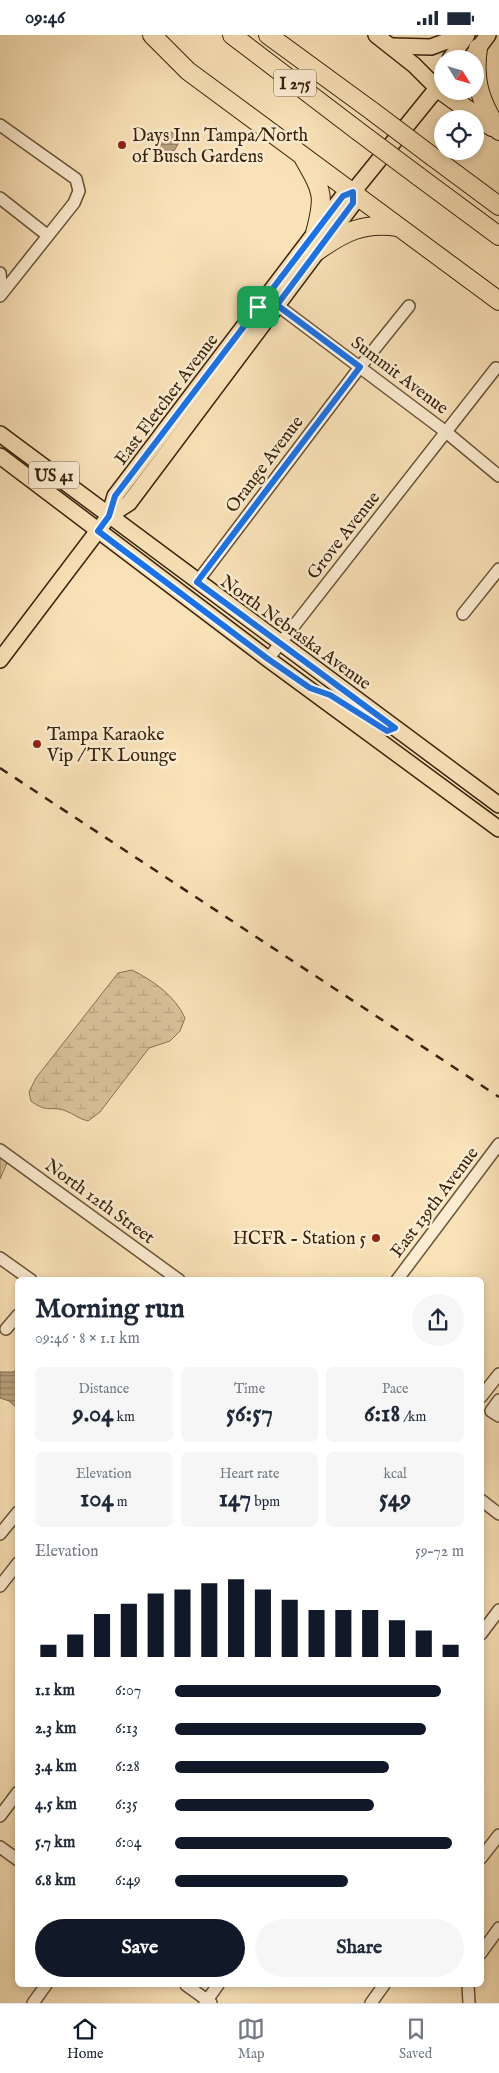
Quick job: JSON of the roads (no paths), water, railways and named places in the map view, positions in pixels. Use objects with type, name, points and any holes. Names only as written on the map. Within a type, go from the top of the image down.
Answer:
[{"type":"highway","points":[[152,35],[188,71],[499,301]]},
{"type":"highway","name":"I 275","points":[[232,35],[499,236]]},
{"type":"highway","name":"I 275","points":[[268,35],[499,206]]},
{"type":"highway","points":[[476,44],[478,91],[483,106],[499,131]]},
{"type":"highway","points":[[459,100],[499,131]]},
{"type":"highway","points":[[302,157],[322,197],[322,207],[315,233]]},
{"type":"highway","points":[[316,252],[357,228],[379,225],[398,227]]},
{"type":"main road","points":[[376,35],[434,81]]},
{"type":"main road","points":[[392,46],[431,47],[463,35]]},
{"type":"main road","name":"East Fletcher Avenue","points":[[0,660],[109,516],[115,496],[343,196],[353,192],[434,91]]},
{"type":"main road","name":"East Fletcher Avenue","points":[[109,516],[129,503],[353,203],[353,192]]},
{"type":"main road","name":"North Nebraska Avenue","points":[[0,434],[499,806]]},
{"type":"main road","name":"North Nebraska Avenue","points":[[0,456],[268,659],[310,688],[499,829]]},
{"type":"main road","points":[[310,688],[330,695],[383,731],[395,728]]},
{"type":"main road","points":[[406,761],[426,763],[453,784],[499,806]]},
{"type":"street","points":[[0,125],[76,179],[79,191],[74,203],[1,294]]},
{"type":"street","points":[[0,198],[48,235]]},
{"type":"street","points":[[0,273],[1,294]]},
{"type":"street","name":"Summit Avenue","points":[[277,305],[446,432],[499,475]]},
{"type":"street","name":"Orange Avenue","points":[[197,582],[360,367],[409,306]]},
{"type":"street","name":"Grove Avenue","points":[[268,659],[496,368]]},
{"type":"street","points":[[463,614],[499,569]]},
{"type":"street","name":"East 139th Avenue","points":[[399,1277],[499,1144]]},
{"type":"street","name":"North 12th Street","points":[[0,1149],[175,1277]]},
{"type":"street","points":[[0,1258],[27,1277]]},
{"type":"street","points":[[6,1329],[15,1318]]},
{"type":"street","points":[[484,1393],[499,1374]]},
{"type":"street","points":[[495,1413],[499,1400]]},
{"type":"street","points":[[484,1502],[499,1513]]},
{"type":"street","points":[[0,1534],[15,1516]]},
{"type":"street","points":[[0,1586],[15,1567]]},
{"type":"street","points":[[484,1630],[499,1610]]},
{"type":"street","points":[[0,1816],[15,1796]]},
{"type":"street","points":[[484,1854],[499,1835]]},
{"type":"street","points":[[0,1847],[15,1858]]},
{"type":"street","points":[[484,1949],[499,1928]]},
{"type":"street","points":[[33,2003],[45,1987]]},
{"type":"street","points":[[188,1987],[207,2002],[217,1987]]},
{"type":"street","points":[[371,2003],[383,1987]]},
{"type":"street","points":[[468,1987],[469,2003]]},
{"type":"railway","points":[[0,768],[499,1097]]},
{"type":"place","name":"Days Inn Tampa/North of Busch Gardens","points":[[122,145]]},
{"type":"place","name":"Tampa Karaoke Vip / TK Lounge","points":[[37,744]]},
{"type":"place","name":"HCFR - Station 5","points":[[376,1238]]}]
